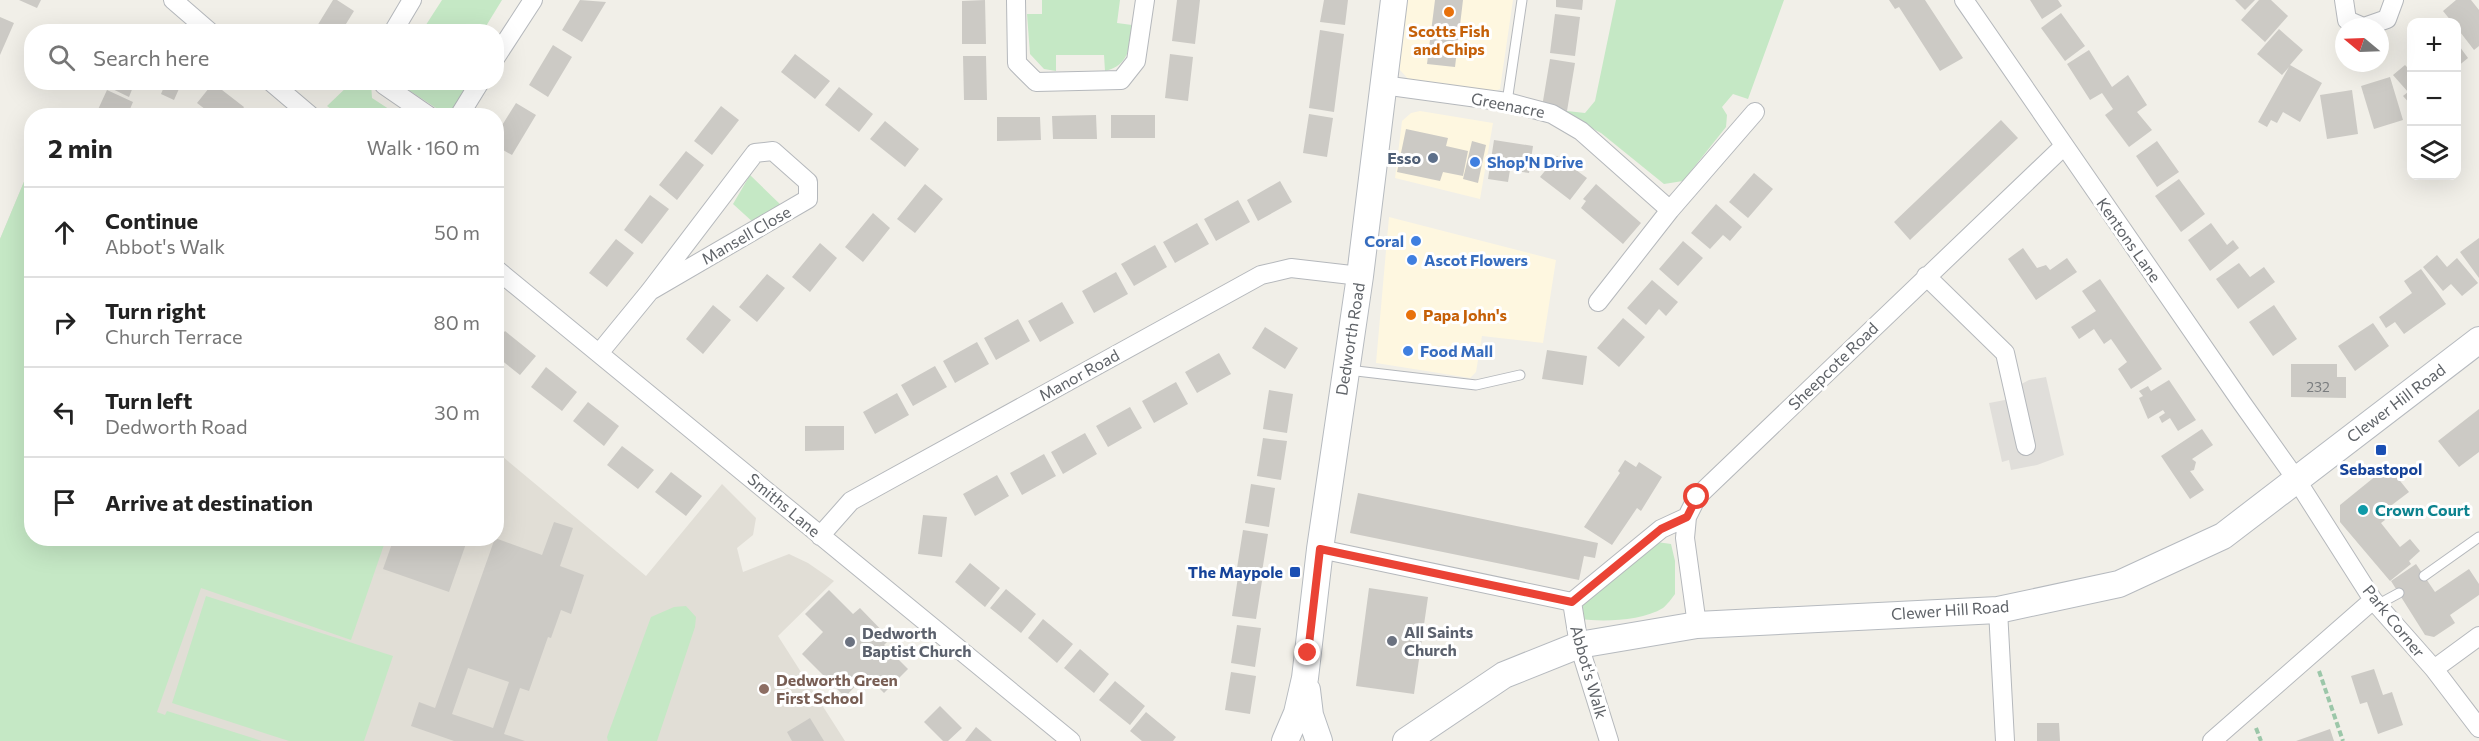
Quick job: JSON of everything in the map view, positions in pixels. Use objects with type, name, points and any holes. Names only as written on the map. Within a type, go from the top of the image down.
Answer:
[{"type":"street","points":[[173,0],[201,24]]},
{"type":"street","points":[[398,24],[412,0]]},
{"type":"street","points":[[504,45],[533,0]]},
{"type":"street","points":[[1016,0],[1017,63],[1036,82],[1121,80],[1136,61],[1144,0]]},
{"type":"street","name":"Dedworth Road","points":[[1285,740],[1297,713],[1305,678],[1320,549],[1360,276],[1394,0]]},
{"type":"street","name":"Kentons Lane","points":[[1964,0],[2296,479]]},
{"type":"street","points":[[2344,0],[2347,18]]},
{"type":"street","points":[[2387,18],[2394,0]]},
{"type":"street","name":"Greenacre","points":[[1383,85],[1507,102],[1552,114],[1581,131],[1670,210]]},
{"type":"street","points":[[281,90],[302,108]]},
{"type":"street","points":[[391,90],[417,108]]},
{"type":"street","points":[[464,108],[475,90]]},
{"type":"street","points":[[1598,302],[1670,210],[1755,112]]},
{"type":"street","name":"Sheepcote Road","points":[[1697,625],[1685,538],[1687,517],[1697,497],[2064,146]]},
{"type":"street","name":"Mansell Close","points":[[600,352],[651,291],[755,153],[773,151],[808,182],[808,199],[651,291]]},
{"type":"street","name":"Manor Road","points":[[820,536],[851,501],[1261,275],[1291,268],[1360,276]]},
{"type":"street","name":"Smiths Lane","points":[[504,275],[1071,741]]},
{"type":"street","points":[[1926,276],[2005,353],[2026,446]]},
{"type":"street","name":"Clewer Hill Road","points":[[1406,741],[1504,675],[1579,645],[1697,625],[1998,610],[2120,584],[2223,536],[2479,340]]},
{"type":"street","name":"Park Corner","points":[[2296,479],[2375,602],[2434,669],[2479,728]]},
{"type":"street","name":"Abbot's Walk","points":[[1609,741],[1579,645],[1572,602],[1661,529],[1687,517]]},
{"type":"street","points":[[1320,549],[1572,602]]},
{"type":"street","points":[[2212,741],[2375,602]]},
{"type":"street","points":[[1998,610],[2005,741]]},
{"type":"street","points":[[2434,669],[2479,636]]},
{"type":"street","name":"Dedworth Road","points":[[1305,678],[1310,715],[1318,740]]},
{"type":"street","name":"Dedworth Road","points":[[1285,740],[1300,734],[1318,740]]},
{"type":"lane","points":[[1507,102],[1522,0]]},
{"type":"lane","points":[[1345,369],[1476,385],[1520,375]]},
{"type":"lane","points":[[2424,576],[2479,537]]},
{"type":"lane","points":[[2375,602],[2399,593]]},
{"type":"path","points":[[2317,667],[2343,741]]},
{"type":"shaded area","points":[[1406,0],[1513,0],[1500,89],[1486,95],[1411,82],[1399,69]]},
{"type":"shaded area","points":[[1420,111],[1493,123],[1480,199],[1395,178],[1402,121],[1411,113]]},
{"type":"shaded area","points":[[24,182],[24,546],[504,546],[504,458],[646,576],[722,484],[756,518],[753,535],[737,548],[743,572],[789,554],[808,563],[834,581],[778,636],[845,741],[0,741],[0,239]]},
{"type":"shaded area","points":[[1389,217],[1556,260],[1543,343],[1482,336],[1476,372],[1470,378],[1376,363]]},
{"type":"shaded area","points":[[2046,377],[2064,455],[2037,465],[2011,470],[2009,460],[2002,462],[1989,403],[2005,400],[2010,390],[2029,380]]},
{"type":"green space","points":[[442,0],[502,0],[487,24],[427,24]]},
{"type":"green space","points":[[1042,0],[1120,0],[1117,23],[1132,25],[1129,48],[1124,60],[1119,65],[1105,71],[1104,55],[1056,55],[1056,71],[1044,69],[1030,54],[1027,14],[1042,14]]},
{"type":"green space","points":[[1616,0],[1784,0],[1748,99],[1733,94],[1722,107],[1727,115],[1726,127],[1683,181],[1664,184],[1601,133],[1565,114],[1567,111],[1585,113],[1595,101]]},
{"type":"green space","points":[[344,90],[371,90],[372,98],[387,108],[330,108],[327,106]]},
{"type":"green space","points":[[409,90],[465,90],[453,108],[436,108]]},
{"type":"green space","points":[[750,175],[783,207],[755,224],[733,204]]},
{"type":"green space","points":[[24,182],[24,546],[384,546],[351,640],[201,588],[157,712],[165,715],[167,711],[262,741],[0,741],[0,239]]},
{"type":"green space","points":[[1657,542],[1671,544],[1675,561],[1675,594],[1663,608],[1634,618],[1580,619],[1579,608],[1640,553]]},
{"type":"green space","points":[[206,596],[393,656],[364,741],[289,741],[172,703]]},
{"type":"green space","points":[[686,606],[696,617],[695,627],[657,741],[608,741],[607,737],[651,617],[674,607]]},
{"type":"building","points":[[19,0],[41,0],[37,8]]},
{"type":"building","points":[[333,0],[337,0],[354,11],[346,24],[318,24]]},
{"type":"building","points":[[580,0],[606,2],[582,42],[562,30]]},
{"type":"building","points":[[985,0],[986,44],[962,44],[962,1]]},
{"type":"building","points":[[1177,0],[1200,0],[1195,44],[1172,41]]},
{"type":"building","points":[[1324,0],[1348,0],[1345,25],[1320,22]]},
{"type":"building","points":[[1435,0],[1463,0],[1455,67],[1427,64]]},
{"type":"building","points":[[1556,0],[1583,0],[1582,10],[1556,7]]},
{"type":"building","points":[[1889,0],[1925,0],[1963,58],[1940,71],[1899,7],[1895,9]]},
{"type":"building","points":[[2030,0],[2058,0],[2062,6],[2042,19]]},
{"type":"building","points":[[2235,0],[2255,0],[2245,10]]},
{"type":"building","points":[[2259,0],[2271,0],[2288,16],[2265,42],[2241,20]]},
{"type":"building","points":[[2456,0],[2471,0],[2479,10],[2479,46],[2474,50],[2461,33],[2461,18],[2449,18],[2443,11]]},
{"type":"building","points":[[2061,13],[2085,46],[2065,61],[2041,28]]},
{"type":"building","points":[[1555,14],[1580,17],[1575,56],[1550,53]]},
{"type":"building","points":[[0,17],[14,23],[0,55]]},
{"type":"building","points":[[2279,29],[2303,50],[2290,65],[2322,83],[2300,122],[2283,112],[2277,123],[2271,120],[2267,127],[2258,122],[2289,67],[2282,75],[2257,54]]},
{"type":"building","points":[[1320,30],[1344,34],[1334,112],[1309,108]]},
{"type":"building","points":[[553,45],[572,57],[548,97],[529,85]]},
{"type":"building","points":[[2461,48],[2468,58],[2461,64]]},
{"type":"building","points":[[2089,50],[2112,87],[2128,75],[2147,105],[2137,112],[2152,130],[2129,147],[2105,115],[2113,109],[2102,93],[2090,100],[2067,64]]},
{"type":"building","points":[[795,54],[830,81],[815,99],[781,72]]},
{"type":"building","points":[[1170,54],[1193,57],[1188,101],[1165,98]]},
{"type":"building","points":[[963,56],[986,56],[987,100],[964,100]]},
{"type":"building","points":[[1550,59],[1575,63],[1567,111],[1542,107]]},
{"type":"building","points":[[2405,65],[2407,67],[2407,91],[2393,75]]},
{"type":"building","points":[[2390,77],[2403,120],[2374,129],[2361,86]]},
{"type":"building","points":[[839,87],[873,114],[859,132],[825,105]]},
{"type":"building","points":[[107,90],[133,102],[130,108],[99,108]]},
{"type":"building","points":[[115,90],[132,90],[129,97]]},
{"type":"building","points":[[163,90],[178,90],[174,100],[161,94]]},
{"type":"building","points":[[207,90],[222,90],[244,107],[204,108],[197,103]]},
{"type":"building","points":[[2352,90],[2358,134],[2327,139],[2320,95]]},
{"type":"building","points":[[516,103],[536,115],[512,155],[504,150],[504,122]]},
{"type":"building","points":[[721,106],[739,120],[712,155],[694,141]]},
{"type":"building","points":[[1309,114],[1333,118],[1327,157],[1303,153]]},
{"type":"building","points":[[1096,115],[1097,139],[1053,139],[1052,116]]},
{"type":"building","points":[[1111,115],[1155,115],[1155,138],[1111,138]]},
{"type":"building","points":[[997,117],[1040,117],[1041,140],[997,141]]},
{"type":"building","points":[[2001,120],[2018,138],[1910,240],[1894,222]]},
{"type":"building","points":[[885,121],[919,149],[905,167],[870,139]]},
{"type":"building","points":[[1406,129],[1448,138],[1446,146],[1468,151],[1463,176],[1443,172],[1440,181],[1397,172]]},
{"type":"building","points":[[1494,140],[1533,146],[1529,173],[1510,170],[1508,182],[1488,179]]},
{"type":"building","name":"Shop'N Drive","points":[[1472,141],[1486,145],[1478,183],[1463,179]]},
{"type":"building","points":[[2157,141],[2179,172],[2157,187],[2136,156]]},
{"type":"building","points":[[686,151],[704,165],[677,200],[659,185]]},
{"type":"building","points":[[1557,156],[1587,178],[1570,200],[1540,177]]},
{"type":"building","points":[[1754,173],[1773,189],[1748,218],[1729,202]]},
{"type":"building","points":[[2179,179],[2205,214],[2181,232],[2155,196]]},
{"type":"building","points":[[1280,181],[1292,202],[1258,221],[1247,200]]},
{"type":"building","points":[[925,184],[943,199],[915,233],[897,219]]},
{"type":"building","points":[[1596,184],[1641,223],[1623,244],[1581,208],[1586,201],[1583,199]]},
{"type":"building","points":[[650,195],[669,209],[642,244],[624,230]]},
{"type":"building","points":[[1238,200],[1250,222],[1216,241],[1204,219]]},
{"type":"building","points":[[1716,204],[1742,227],[1730,241],[1723,235],[1710,249],[1691,233]]},
{"type":"building","points":[[873,213],[890,228],[863,262],[845,247]]},
{"type":"building","points":[[1197,223],[1209,244],[1175,263],[1163,242]]},
{"type":"building","points":[[2211,223],[2227,245],[2233,240],[2239,248],[2210,271],[2188,240]]},
{"type":"building","points":[[2479,238],[2479,278],[2460,252]]},
{"type":"building","points":[[616,239],[634,253],[607,287],[589,273]]},
{"type":"building","points":[[1683,241],[1703,258],[1678,286],[1659,269]]},
{"type":"building","points":[[820,243],[837,258],[810,292],[792,277]]},
{"type":"building","points":[[1155,245],[1167,267],[1134,286],[1121,264]]},
{"type":"building","points":[[2023,248],[2037,268],[2046,265],[2050,270],[2067,258],[2077,272],[2036,300],[2008,259]]},
{"type":"building","points":[[2437,255],[2447,267],[2457,258],[2478,283],[2462,296],[2451,284],[2443,291],[2423,267]]},
{"type":"building","points":[[2239,263],[2250,277],[2264,267],[2275,282],[2238,309],[2216,279]]},
{"type":"building","points":[[2421,269],[2446,304],[2404,334],[2395,322],[2386,328],[2379,317],[2412,293],[2404,281]]},
{"type":"building","points":[[1116,272],[1128,294],[1094,313],[1082,291]]},
{"type":"building","points":[[767,274],[785,288],[757,322],[739,307]]},
{"type":"building","points":[[2100,279],[2162,369],[2131,389],[2118,369],[2127,362],[2111,339],[2104,344],[2094,329],[2079,339],[2071,327],[2096,311],[2082,291]]},
{"type":"building","points":[[1652,280],[1678,302],[1666,316],[1659,309],[1646,325],[1627,308]]},
{"type":"building","points":[[1062,302],[1074,323],[1040,342],[1028,321]]},
{"type":"building","points":[[713,305],[731,320],[703,354],[686,339]]},
{"type":"building","points":[[2274,305],[2297,339],[2273,356],[2249,322]]},
{"type":"building","points":[[1623,318],[1645,337],[1619,367],[1597,348]]},
{"type":"building","points":[[1018,319],[1030,341],[996,360],[984,338]]},
{"type":"building","points":[[2373,323],[2389,346],[2355,371],[2338,346]]},
{"type":"building","points":[[1265,327],[1298,348],[1285,369],[1252,348]]},
{"type":"building","points":[[504,332],[536,356],[520,375],[504,362]]},
{"type":"building","points":[[977,342],[989,364],[955,383],[943,361]]},
{"type":"building","points":[[1547,350],[1587,356],[1583,385],[1542,379]]},
{"type":"building","points":[[1219,353],[1231,374],[1197,393],[1185,372]]},
{"type":"building","points":[[2291,364],[2337,364],[2337,377],[2346,377],[2346,398],[2291,397]]},
{"type":"building","points":[[935,366],[947,387],[913,406],[901,385]]},
{"type":"building","points":[[546,367],[577,392],[562,411],[531,387]]},
{"type":"building","points":[[2169,380],[2196,420],[2178,431],[2170,418],[2162,423],[2159,417],[2165,413],[2163,410],[2148,419],[2139,398],[2143,396],[2139,391],[2148,386],[2151,391]]},
{"type":"building","points":[[1176,382],[1188,404],[1154,423],[1142,401]]},
{"type":"building","points":[[1269,390],[1293,394],[1287,433],[1263,429]]},
{"type":"building","points":[[897,393],[909,415],[875,434],[863,412]]},
{"type":"building","points":[[588,402],[619,426],[604,446],[573,421]]},
{"type":"building","points":[[1130,407],[1142,428],[1108,447],[1096,426]]},
{"type":"building","points":[[2479,409],[2479,452],[2459,467],[2438,441]]},
{"type":"building","points":[[805,426],[844,426],[844,450],[805,451]]},
{"type":"building","points":[[2202,429],[2213,445],[2192,459],[2196,462],[2194,470],[2190,471],[2204,490],[2190,499],[2161,456]]},
{"type":"building","points":[[1085,433],[1097,454],[1063,474],[1051,452]]},
{"type":"building","points":[[1263,438],[1287,441],[1281,480],[1257,476]]},
{"type":"building","points":[[622,446],[654,470],[638,489],[607,465]]},
{"type":"building","points":[[1044,454],[1056,476],[1022,495],[1010,473]]},
{"type":"building","points":[[1625,460],[1636,467],[1639,462],[1662,477],[1641,511],[1637,508],[1612,545],[1584,527],[1620,473],[1618,471]]},
{"type":"building","name":"Crown Court","points":[[2388,466],[2409,492],[2380,514],[2385,520],[2381,523],[2400,547],[2410,539],[2420,551],[2409,561],[2411,564],[2390,581],[2340,522],[2340,505]]},
{"type":"building","points":[[671,472],[702,496],[686,516],[655,492]]},
{"type":"building","points":[[997,475],[1009,496],[975,516],[963,494]]},
{"type":"building","points":[[1251,484],[1275,488],[1269,527],[1245,523]]},
{"type":"building","points":[[1358,493],[1598,543],[1595,558],[1584,556],[1579,580],[1350,533]]},
{"type":"building","points":[[923,515],[947,517],[942,557],[918,554]]},
{"type":"building","points":[[554,522],[573,528],[560,566],[584,575],[571,614],[561,610],[551,638],[548,637],[529,691],[520,688],[504,734],[525,741],[454,741],[411,726],[419,702],[435,708],[492,546],[504,546],[504,541],[542,555]],"holes":[[[468,668],[509,682],[493,728],[452,714]]]},
{"type":"building","points":[[1243,530],[1268,534],[1262,572],[1237,568]]},
{"type":"building","points":[[391,546],[465,546],[449,592],[383,569]]},
{"type":"building","points":[[970,563],[1000,588],[985,607],[955,582]]},
{"type":"building","points":[[2416,564],[2435,592],[2469,569],[2479,584],[2479,595],[2450,615],[2455,623],[2434,637],[2425,635],[2391,581]]},
{"type":"building","points":[[1238,577],[1262,581],[1256,619],[1232,616]]},
{"type":"building","name":"All Saints Church","points":[[1369,588],[1428,597],[1414,694],[1356,686]]},
{"type":"building","points":[[1006,589],[1036,614],[1021,633],[990,608]]},
{"type":"building","name":"Dedworth Baptist Church","points":[[829,590],[853,614],[860,608],[890,639],[884,645],[908,669],[884,693],[866,675],[845,697],[802,654],[823,632],[805,614]]},
{"type":"building","points":[[1043,619],[1073,644],[1057,663],[1028,638]]},
{"type":"building","points":[[1237,625],[1261,628],[1255,667],[1231,663]]},
{"type":"building","points":[[1080,649],[1109,674],[1094,693],[1064,668]]},
{"type":"building","points":[[2374,669],[2383,695],[2392,692],[2403,725],[2378,734],[2367,702],[2360,704],[2351,676]]},
{"type":"building","points":[[1231,672],[1256,676],[1250,714],[1225,710]]},
{"type":"building","points":[[1115,681],[1145,706],[1130,725],[1099,700]]},
{"type":"building","points":[[940,706],[962,728],[948,741],[943,741],[924,722]]},
{"type":"building","points":[[1146,712],[1176,737],[1173,741],[1142,741],[1130,731]]},
{"type":"building","points":[[810,718],[824,741],[792,741],[787,732]]},
{"type":"building","points":[[2037,723],[2059,723],[2060,741],[2037,741]]},
{"type":"building","points":[[976,727],[990,739],[992,741],[965,741]]},
{"type":"building","points":[[2330,729],[2334,741],[2296,741]]},
{"type":"place","name":"Scotts Fish and Chips","points":[[1449,12]]},
{"type":"place","name":"Esso","points":[[1433,158]]},
{"type":"place","name":"Shop'N Drive","points":[[1475,162]]},
{"type":"place","name":"Coral","points":[[1416,241]]},
{"type":"place","name":"Ascot Flowers","points":[[1412,260]]},
{"type":"place","name":"Papa John's","points":[[1411,315]]},
{"type":"place","name":"Food Mall","points":[[1408,351]]},
{"type":"place","name":"Sebastopol","points":[[2381,450]]},
{"type":"place","name":"Crown Court","points":[[2363,510]]},
{"type":"place","name":"The Maypole","points":[[1295,572]]},
{"type":"place","name":"All Saints Church","points":[[1392,641]]},
{"type":"place","name":"Dedworth Baptist Church","points":[[850,642]]},
{"type":"place","name":"Dedworth Green First School","points":[[764,689]]},
{"type":"route","points":[[1308,653],[1320,549],[1572,602],[1661,529],[1687,517],[1697,497]]}]
